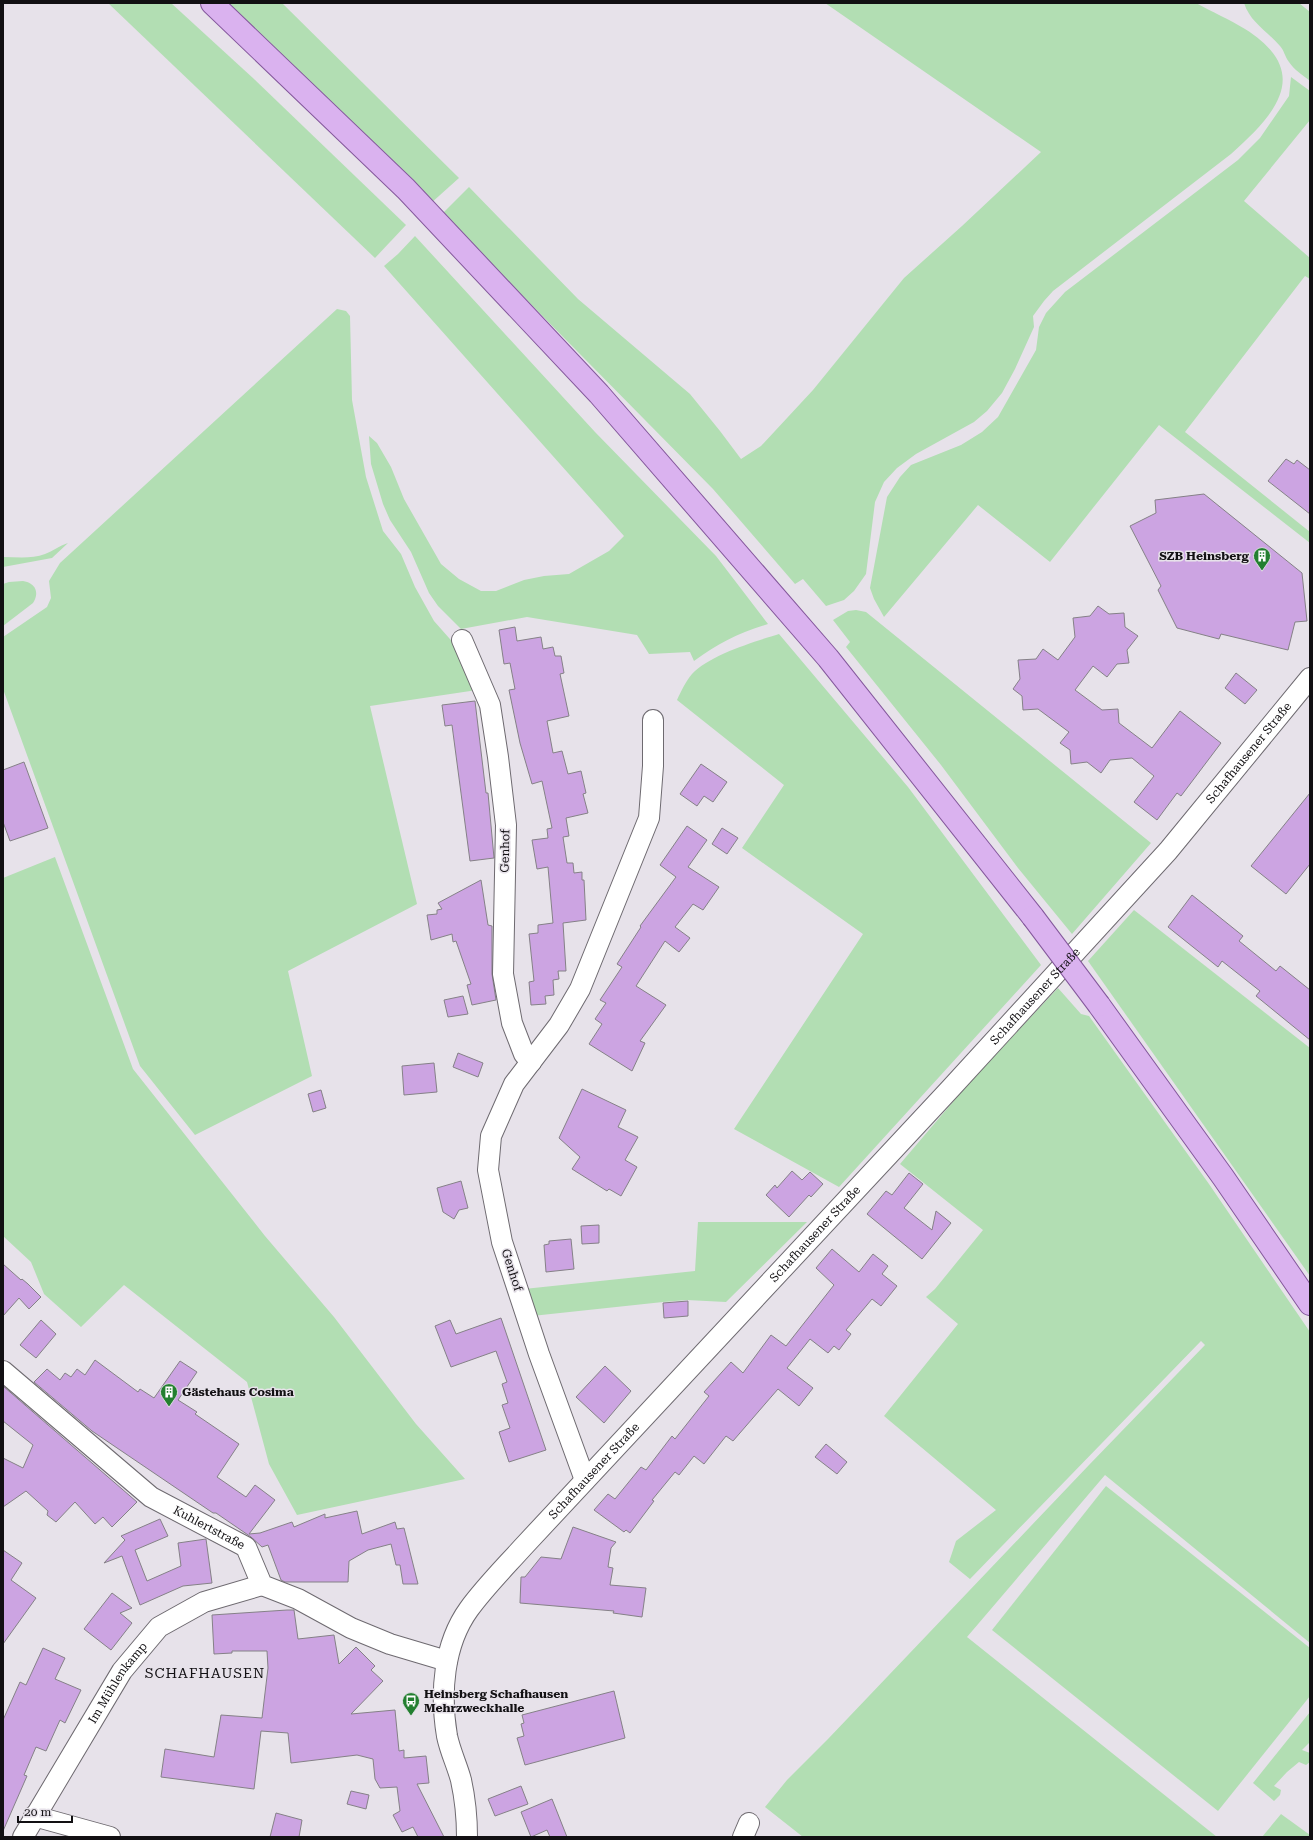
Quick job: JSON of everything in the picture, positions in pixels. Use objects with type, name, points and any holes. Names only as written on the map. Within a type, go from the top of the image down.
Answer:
[{"type":"main road","points":[[212,3],[406,190],[599,394],[828,658],[1033,917],[1099,1005],[1223,1178],[1310,1304]]},
{"type":"street","name":"Genhof","points":[[462,640],[490,705],[506,825],[503,974],[512,1023],[524,1054],[531,1062]]},
{"type":"street","name":"Schafhausener Straße","points":[[467,1837],[467,1819],[461,1780],[448,1737],[443,1702],[447,1661],[468,1610],[523,1547],[951,1088],[1162,857],[1310,678]]},
{"type":"street","name":"Genhof","points":[[585,1480],[539,1354],[502,1242],[488,1170],[491,1136],[514,1084],[559,1025],[580,989],[649,818],[653,766],[653,720]]},
{"type":"street","name":"Kuhlertstraße","points":[[3,1372],[151,1496],[246,1547],[262,1585]]},
{"type":"street","points":[[262,1585],[298,1599],[351,1628],[377,1639],[447,1661]]},
{"type":"street","name":"Im Mühlenkamp","points":[[23,1837],[34,1816],[122,1671],[159,1627],[204,1602],[262,1585]]},
{"type":"street","points":[[34,1816],[110,1837]]},
{"type":"green space","points":[[108,3],[171,3],[254,79],[406,225],[375,258]]},
{"type":"green space","points":[[218,3],[282,3],[459,178],[430,204]]},
{"type":"green space","points":[[825,3],[1196,3],[1245,29],[1266,45],[1278,61],[1283,77],[1281,92],[1274,108],[1248,139],[1231,154],[1053,291],[1044,301],[1033,316],[1034,327],[1015,369],[1002,393],[987,411],[974,422],[916,454],[897,468],[884,482],[875,502],[866,574],[854,591],[844,600],[826,606],[803,579],[795,584],[713,489],[442,214],[469,187],[578,299],[690,394],[741,459],[761,446],[813,390],[904,278],[1041,152]]},
{"type":"green space","points":[[1244,3],[1299,3],[1310,12],[1310,81],[1291,65],[1281,48],[1250,16]]},
{"type":"green space","points":[[1291,77],[1310,91],[1310,120],[1244,201],[1310,258],[1310,279],[1305,276],[1185,432],[1310,532],[1310,543],[1159,425],[1050,562],[978,505],[884,617],[870,588],[887,497],[900,477],[911,465],[961,445],[982,432],[998,417],[1036,350],[1039,327],[1046,313],[1065,292],[1238,160],[1260,138],[1289,96]]},
{"type":"green space","points":[[415,236],[595,432],[716,556],[768,624],[729,639],[694,661],[690,652],[649,654],[637,635],[527,617],[461,629],[438,606],[429,593],[411,552],[390,520],[383,504],[371,464],[369,436],[377,443],[391,467],[404,499],[441,564],[459,579],[481,591],[496,591],[524,580],[544,576],[569,574],[609,551],[624,536],[384,266]]},
{"type":"green space","points":[[337,309],[346,311],[350,316],[352,400],[366,477],[383,531],[401,554],[415,587],[434,621],[457,647],[477,690],[370,706],[417,904],[288,971],[312,1076],[195,1135],[140,1066],[3,689],[3,637],[47,607],[51,598],[49,581],[60,563]]},
{"type":"green space","points":[[68,543],[52,558],[3,567],[3,557],[40,556]]},
{"type":"green space","points":[[23,581],[31,584],[35,589],[35,599],[33,603],[3,626],[3,584]]},
{"type":"green space","points":[[856,610],[866,612],[1151,843],[1072,934],[1018,868],[941,765],[846,647],[850,642],[833,620],[848,611]]},
{"type":"green space","points":[[779,634],[908,787],[1041,965],[839,1187],[734,1129],[863,934],[742,848],[784,785],[677,700],[692,674],[700,667],[721,655]]},
{"type":"green space","points":[[55,857],[133,1069],[265,1236],[334,1317],[416,1424],[465,1479],[297,1515],[269,1464],[247,1382],[124,1285],[81,1327],[44,1294],[31,1262],[3,1236],[3,878]]},
{"type":"green space","points":[[1134,910],[1310,1048],[1310,1276],[1088,961]]},
{"type":"green space","points":[[1058,988],[1081,1014],[1089,1016],[1209,1184],[1310,1332],[1310,1643],[1105,1475],[967,1637],[1217,1837],[803,1837],[765,1807],[787,1780],[1205,1345],[1201,1341],[970,1579],[949,1562],[956,1541],[996,1510],[884,1416],[958,1324],[926,1297],[935,1289],[983,1230],[900,1164],[969,1083]]},
{"type":"green space","points":[[698,1222],[807,1222],[726,1302],[687,1300],[532,1316],[524,1289],[695,1271]]},
{"type":"green space","points":[[1106,1486],[1310,1648],[1310,1696],[1218,1811],[992,1630]]},
{"type":"green space","points":[[1310,1712],[1310,1742],[1302,1750],[1310,1753],[1310,1762],[1306,1765],[1299,1762],[1274,1786],[1281,1790],[1280,1795],[1274,1801],[1253,1783]]},
{"type":"green space","points":[[1281,1814],[1310,1835],[1310,1837],[1262,1837]]},
{"type":"building","points":[[1286,459],[1294,464],[1297,460],[1310,470],[1310,514],[1268,481]]},
{"type":"building","name":"SZB Heinsberg","points":[[1204,494],[1302,573],[1307,621],[1295,622],[1288,650],[1221,634],[1219,639],[1177,628],[1158,590],[1161,586],[1130,526],[1156,513],[1155,500]]},
{"type":"building","points":[[1098,606],[1109,614],[1124,613],[1125,627],[1138,636],[1127,650],[1129,663],[1117,664],[1107,677],[1093,666],[1075,690],[1102,710],[1118,709],[1119,723],[1152,748],[1180,711],[1221,743],[1181,796],[1177,793],[1157,820],[1134,802],[1154,776],[1132,758],[1110,760],[1101,773],[1087,762],[1071,764],[1070,750],[1060,743],[1069,732],[1038,709],[1023,710],[1022,696],[1013,689],[1020,679],[1018,660],[1036,659],[1043,649],[1058,660],[1075,637],[1073,618],[1090,616]]},
{"type":"building","points":[[515,627],[517,641],[541,637],[543,649],[553,647],[555,656],[561,656],[564,673],[560,674],[569,716],[547,721],[553,753],[562,751],[568,774],[581,771],[586,793],[583,794],[588,813],[566,818],[569,836],[563,837],[567,863],[573,863],[574,873],[582,872],[582,880],[584,880],[586,920],[563,923],[566,971],[558,971],[559,979],[553,980],[554,995],[545,996],[546,1004],[531,1005],[529,982],[534,981],[529,934],[538,933],[538,925],[553,923],[548,867],[537,869],[532,840],[548,838],[547,829],[552,828],[542,781],[532,784],[520,743],[509,690],[515,689],[510,663],[504,664],[499,630]]},
{"type":"building","points":[[1236,673],[1257,690],[1245,704],[1225,688]]},
{"type":"building","points":[[475,701],[486,793],[488,793],[494,858],[470,861],[452,725],[445,726],[442,705]]},
{"type":"building","points":[[24,762],[48,828],[10,841],[3,822],[3,770]]},
{"type":"building","points":[[701,764],[727,782],[713,802],[704,796],[697,806],[680,794]]},
{"type":"building","points":[[1310,793],[1310,864],[1286,894],[1251,866]]},
{"type":"building","points":[[687,826],[707,840],[688,867],[719,887],[703,910],[693,904],[675,927],[690,938],[679,952],[665,941],[636,986],[666,1005],[640,1041],[645,1043],[632,1071],[589,1044],[602,1024],[595,1019],[606,1003],[600,1000],[622,967],[617,964],[641,927],[640,926],[676,877],[660,865]]},
{"type":"building","points":[[722,828],[738,838],[727,854],[712,844]]},
{"type":"building","points":[[481,880],[488,925],[492,926],[492,974],[496,1000],[472,1005],[467,985],[471,984],[456,941],[453,942],[452,934],[431,940],[427,915],[437,914],[437,910],[442,909],[438,903]]},
{"type":"building","points":[[1192,895],[1243,936],[1239,941],[1276,971],[1280,966],[1310,990],[1310,1040],[1256,996],[1260,991],[1222,961],[1218,967],[1168,927]]},
{"type":"building","points":[[463,996],[468,1014],[448,1017],[444,1000]]},
{"type":"building","points":[[458,1053],[483,1063],[478,1077],[453,1067]]},
{"type":"building","points":[[434,1063],[437,1092],[404,1095],[402,1066]]},
{"type":"building","points":[[582,1089],[626,1110],[618,1127],[638,1137],[625,1160],[637,1167],[621,1196],[609,1189],[607,1191],[572,1169],[580,1157],[559,1138]]},
{"type":"building","points":[[321,1090],[326,1108],[313,1112],[308,1094]]},
{"type":"building","points":[[792,1171],[802,1180],[810,1172],[823,1184],[811,1197],[809,1195],[789,1217],[766,1195],[775,1185],[777,1188]]},
{"type":"building","points":[[909,1173],[923,1184],[904,1208],[932,1230],[936,1211],[951,1223],[922,1259],[867,1214],[886,1191],[892,1195]]},
{"type":"building","points":[[461,1181],[468,1208],[459,1210],[454,1219],[443,1212],[437,1188]]},
{"type":"building","points":[[599,1225],[599,1243],[582,1244],[581,1226]]},
{"type":"building","points":[[571,1239],[574,1269],[546,1272],[544,1245],[549,1244],[549,1241]]},
{"type":"building","points":[[832,1249],[859,1272],[873,1254],[888,1266],[882,1274],[897,1286],[881,1306],[872,1299],[846,1330],[851,1334],[839,1350],[834,1346],[828,1353],[810,1339],[787,1368],[813,1388],[799,1406],[778,1389],[733,1441],[726,1436],[704,1464],[694,1456],[679,1475],[675,1472],[652,1500],[654,1501],[630,1533],[626,1530],[624,1532],[594,1510],[608,1494],[615,1499],[641,1467],[646,1470],[672,1436],[675,1439],[709,1396],[704,1392],[731,1362],[743,1373],[771,1335],[786,1346],[834,1285],[816,1268]]},
{"type":"building","points":[[3,1264],[21,1280],[22,1279],[28,1284],[41,1297],[29,1309],[19,1298],[3,1316]]},
{"type":"building","points":[[688,1301],[688,1316],[664,1318],[663,1303]]},
{"type":"building","points":[[501,1318],[546,1450],[509,1462],[499,1432],[510,1428],[502,1405],[508,1403],[502,1384],[507,1382],[496,1351],[451,1367],[435,1326],[450,1320],[456,1334]]},
{"type":"building","points":[[41,1320],[56,1334],[36,1358],[20,1345]]},
{"type":"building","points":[[95,1360],[138,1392],[140,1389],[154,1398],[180,1361],[197,1372],[178,1400],[197,1412],[195,1414],[239,1444],[217,1477],[246,1497],[255,1485],[275,1500],[249,1534],[260,1533],[292,1522],[294,1527],[325,1514],[325,1518],[357,1511],[362,1534],[395,1522],[397,1529],[404,1528],[418,1584],[403,1584],[400,1565],[396,1565],[391,1544],[368,1550],[349,1561],[348,1582],[285,1582],[281,1580],[268,1545],[262,1547],[251,1537],[216,1513],[213,1513],[92,1431],[34,1382],[47,1369],[60,1380],[65,1373],[71,1377],[77,1369],[85,1375]]},
{"type":"building","points":[[605,1366],[631,1391],[604,1423],[576,1397]]},
{"type":"building","points":[[3,1386],[137,1502],[112,1527],[103,1517],[95,1524],[75,1502],[56,1522],[47,1515],[48,1511],[26,1491],[3,1507],[3,1458],[23,1468],[33,1445],[3,1421]]},
{"type":"building","points":[[826,1444],[847,1462],[837,1474],[815,1457]]},
{"type":"building","points":[[160,1519],[168,1536],[135,1550],[147,1581],[181,1566],[178,1543],[206,1539],[212,1583],[183,1586],[140,1605],[122,1556],[104,1563],[125,1540],[121,1536]]},
{"type":"building","points":[[573,1527],[616,1542],[611,1548],[608,1567],[613,1568],[610,1585],[646,1588],[642,1617],[613,1613],[614,1611],[520,1603],[521,1577],[525,1577],[541,1557],[561,1559]]},
{"type":"building","points":[[3,1550],[22,1563],[11,1580],[36,1598],[3,1644]]},
{"type":"building","points":[[112,1593],[132,1608],[120,1613],[132,1623],[111,1650],[84,1629]]},
{"type":"building","points":[[294,1610],[298,1639],[334,1635],[339,1664],[356,1647],[375,1666],[371,1670],[383,1681],[351,1714],[395,1710],[399,1751],[404,1750],[404,1758],[426,1756],[429,1783],[417,1784],[444,1837],[418,1837],[413,1827],[402,1832],[393,1815],[400,1811],[397,1787],[380,1788],[375,1779],[373,1759],[357,1755],[291,1763],[288,1733],[261,1731],[254,1789],[161,1777],[165,1749],[214,1757],[221,1715],[262,1718],[268,1668],[267,1651],[232,1651],[232,1653],[214,1654],[212,1615]]},
{"type":"building","points":[[43,1648],[65,1658],[55,1679],[81,1690],[65,1723],[60,1720],[46,1751],[36,1747],[24,1775],[27,1776],[3,1831],[3,1720],[20,1682],[26,1685]]},
{"type":"building","points":[[614,1691],[625,1738],[525,1765],[517,1738],[524,1736],[521,1724],[524,1723],[522,1715]]},
{"type":"building","points":[[521,1786],[528,1804],[495,1816],[488,1799]]},
{"type":"building","points":[[351,1791],[369,1795],[366,1809],[347,1804]]},
{"type":"building","points":[[552,1799],[567,1837],[550,1837],[547,1830],[531,1837],[521,1812]]},
{"type":"building","points":[[276,1813],[302,1820],[299,1837],[270,1837]]},
{"type":"place","name":"SZB Heinsberg","points":[[1262,571]]},
{"type":"place","name":"Gästehaus Cosima","points":[[169,1407]]},
{"type":"place","name":"Heinsberg Schafhausen Mehrzweckhalle","points":[[411,1716]]},
{"type":"district","name":"SCHAFHAUSEN","points":[[205,1673]]}]
